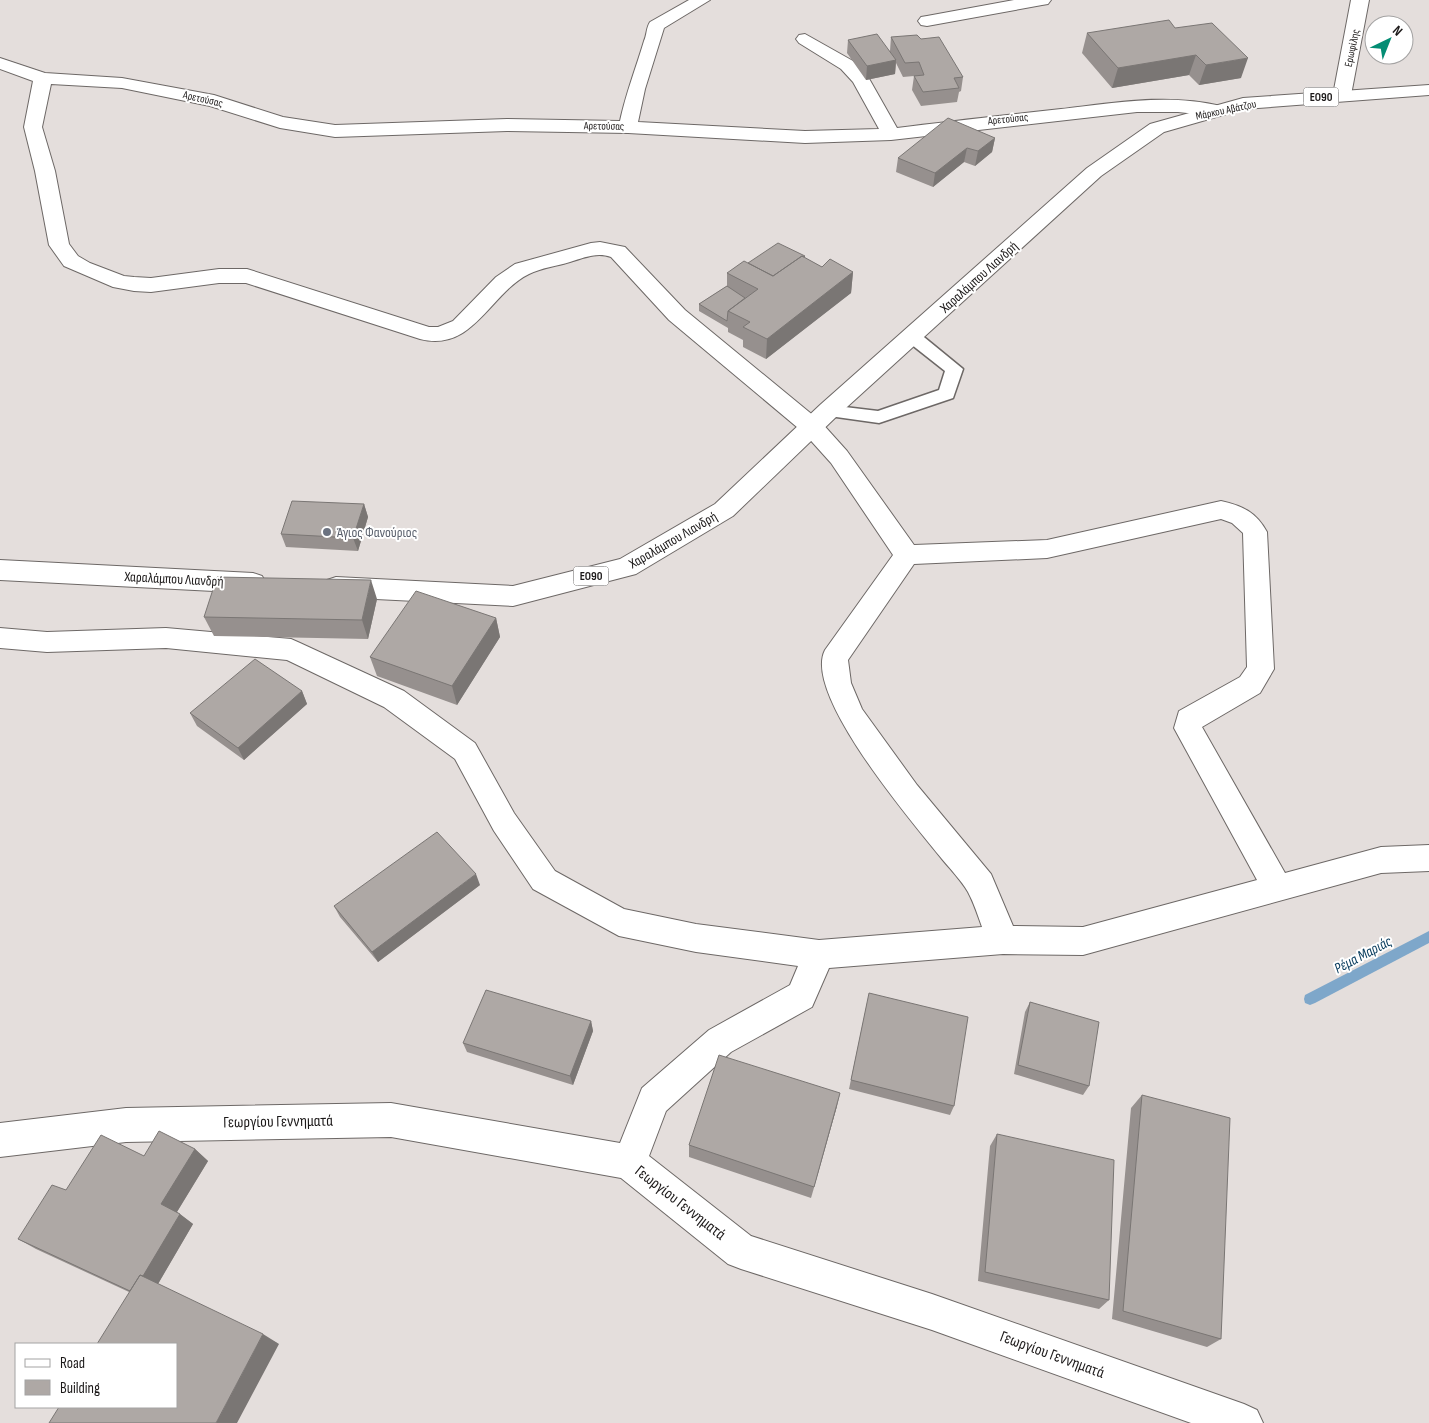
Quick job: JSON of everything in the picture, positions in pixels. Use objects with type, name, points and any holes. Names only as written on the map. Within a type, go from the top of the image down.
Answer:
[{"type":"street","points":[[628,127],[636,89],[654,40],[656,26],[700,0]]},
{"type":"street","points":[[927,21],[1042,0]]},
{"type":"street","name":"Ερωφίλης","points":[[1342,95],[1360,0]]},
{"type":"street","points":[[805,39],[847,65],[862,79],[891,134]]},
{"type":"street","name":"Αρετούσας","points":[[0,63],[42,78],[131,85],[214,100],[280,122],[335,131],[507,125],[628,127],[804,137],[891,134],[1137,106],[1178,106],[1214,110]]},
{"type":"street","points":[[42,78],[33,127],[45,171],[59,245],[71,261],[83,268],[120,282],[134,284],[151,284],[220,276],[247,276],[428,334],[440,334],[461,326],[503,282],[522,269],[591,249],[608,248],[618,252],[677,315],[820,419],[839,457],[907,555]]},
{"type":"street","name":"Μάρκου Αβάτζου","points":[[1052,210],[1094,172],[1157,128],[1214,110],[1243,104],[1342,95],[1429,90]]},
{"type":"street","name":"Χαραλάμπου Λιανδρή","points":[[310,586],[513,596],[627,567],[724,510],[820,419],[1052,210]]},
{"type":"street","points":[[907,555],[1047,549],[1221,510],[1242,517],[1252,525],[1256,532],[1261,669],[1250,685],[1189,718],[1188,728],[1277,887]]},
{"type":"street","points":[[907,555],[834,658],[838,683],[851,715],[907,794],[980,884],[1003,940]]},
{"type":"street","name":"Χαραλάμπου Λιανδρή","points":[[0,570],[271,584]]},
{"type":"street","points":[[0,638],[47,642],[166,638],[291,650],[394,699],[465,751],[504,822],[544,880],[619,922],[696,938],[819,954],[1003,940],[1083,941],[1381,860],[1429,858]]},
{"type":"street","points":[[629,1162],[654,1100],[720,1041],[801,996],[819,954]]},
{"type":"street","name":"Γεωργίου Γεννηματά","points":[[0,1140],[126,1125],[391,1120],[629,1162],[741,1251],[932,1312],[1244,1423]]},
{"type":"lane","points":[[820,419],[879,417],[947,394],[954,369],[913,337]]},
{"type":"building","points":[[1169,20],[1175,28],[1212,23],[1248,58],[1206,65],[1196,55],[1118,68],[1087,33]]},
{"type":"building","points":[[877,34],[896,60],[867,66],[848,40]]},
{"type":"building","points":[[917,35],[921,39],[939,37],[963,77],[954,78],[959,88],[923,92],[914,76],[924,75],[919,62],[905,63],[891,37]]},
{"type":"building","points":[[948,118],[995,138],[978,151],[967,148],[935,173],[898,158]]},
{"type":"building","points":[[778,243],[805,256],[802,256],[773,276],[748,263]]},
{"type":"building","points":[[802,256],[822,267],[830,259],[853,272],[767,339],[743,327],[750,322],[728,311],[758,289],[727,273],[744,261],[773,276]]},
{"type":"building","points":[[727,286],[745,298],[728,311],[727,321],[699,304]]},
{"type":"building","points":[[292,501],[364,504],[353,538],[281,534]]},
{"type":"building","points":[[217,577],[371,580],[362,620],[204,617]]},
{"type":"building","points":[[416,591],[496,618],[452,686],[370,657]]},
{"type":"building","points":[[255,659],[302,691],[238,748],[190,713]]},
{"type":"building","points":[[437,832],[476,874],[372,952],[334,906]]},
{"type":"building","points":[[486,990],[591,1021],[570,1076],[463,1043]]},
{"type":"building","points":[[869,993],[968,1017],[954,1106],[851,1080]]},
{"type":"building","points":[[1030,1002],[1099,1022],[1089,1086],[1018,1065]]},
{"type":"building","points":[[719,1055],[840,1093],[814,1187],[689,1145]]},
{"type":"building","points":[[1142,1095],[1230,1118],[1221,1339],[1123,1311]]},
{"type":"building","points":[[159,1131],[195,1149],[161,1204],[180,1214],[143,1276],[140,1275],[130,1291],[18,1239],[52,1185],[66,1190],[101,1135],[144,1156]]},
{"type":"building","points":[[997,1134],[1114,1160],[1109,1300],[985,1272]]},
{"type":"building","points":[[140,1275],[263,1334],[216,1423],[49,1423],[58,1408],[178,1408],[178,1343],[98,1343]]},
{"type":"waterway","name":"Ρέμα Μαριάς","points":[[1310,999],[1429,937]]},
{"type":"place","name":"Άγιος Φανούριος","points":[[327,532]]}]
